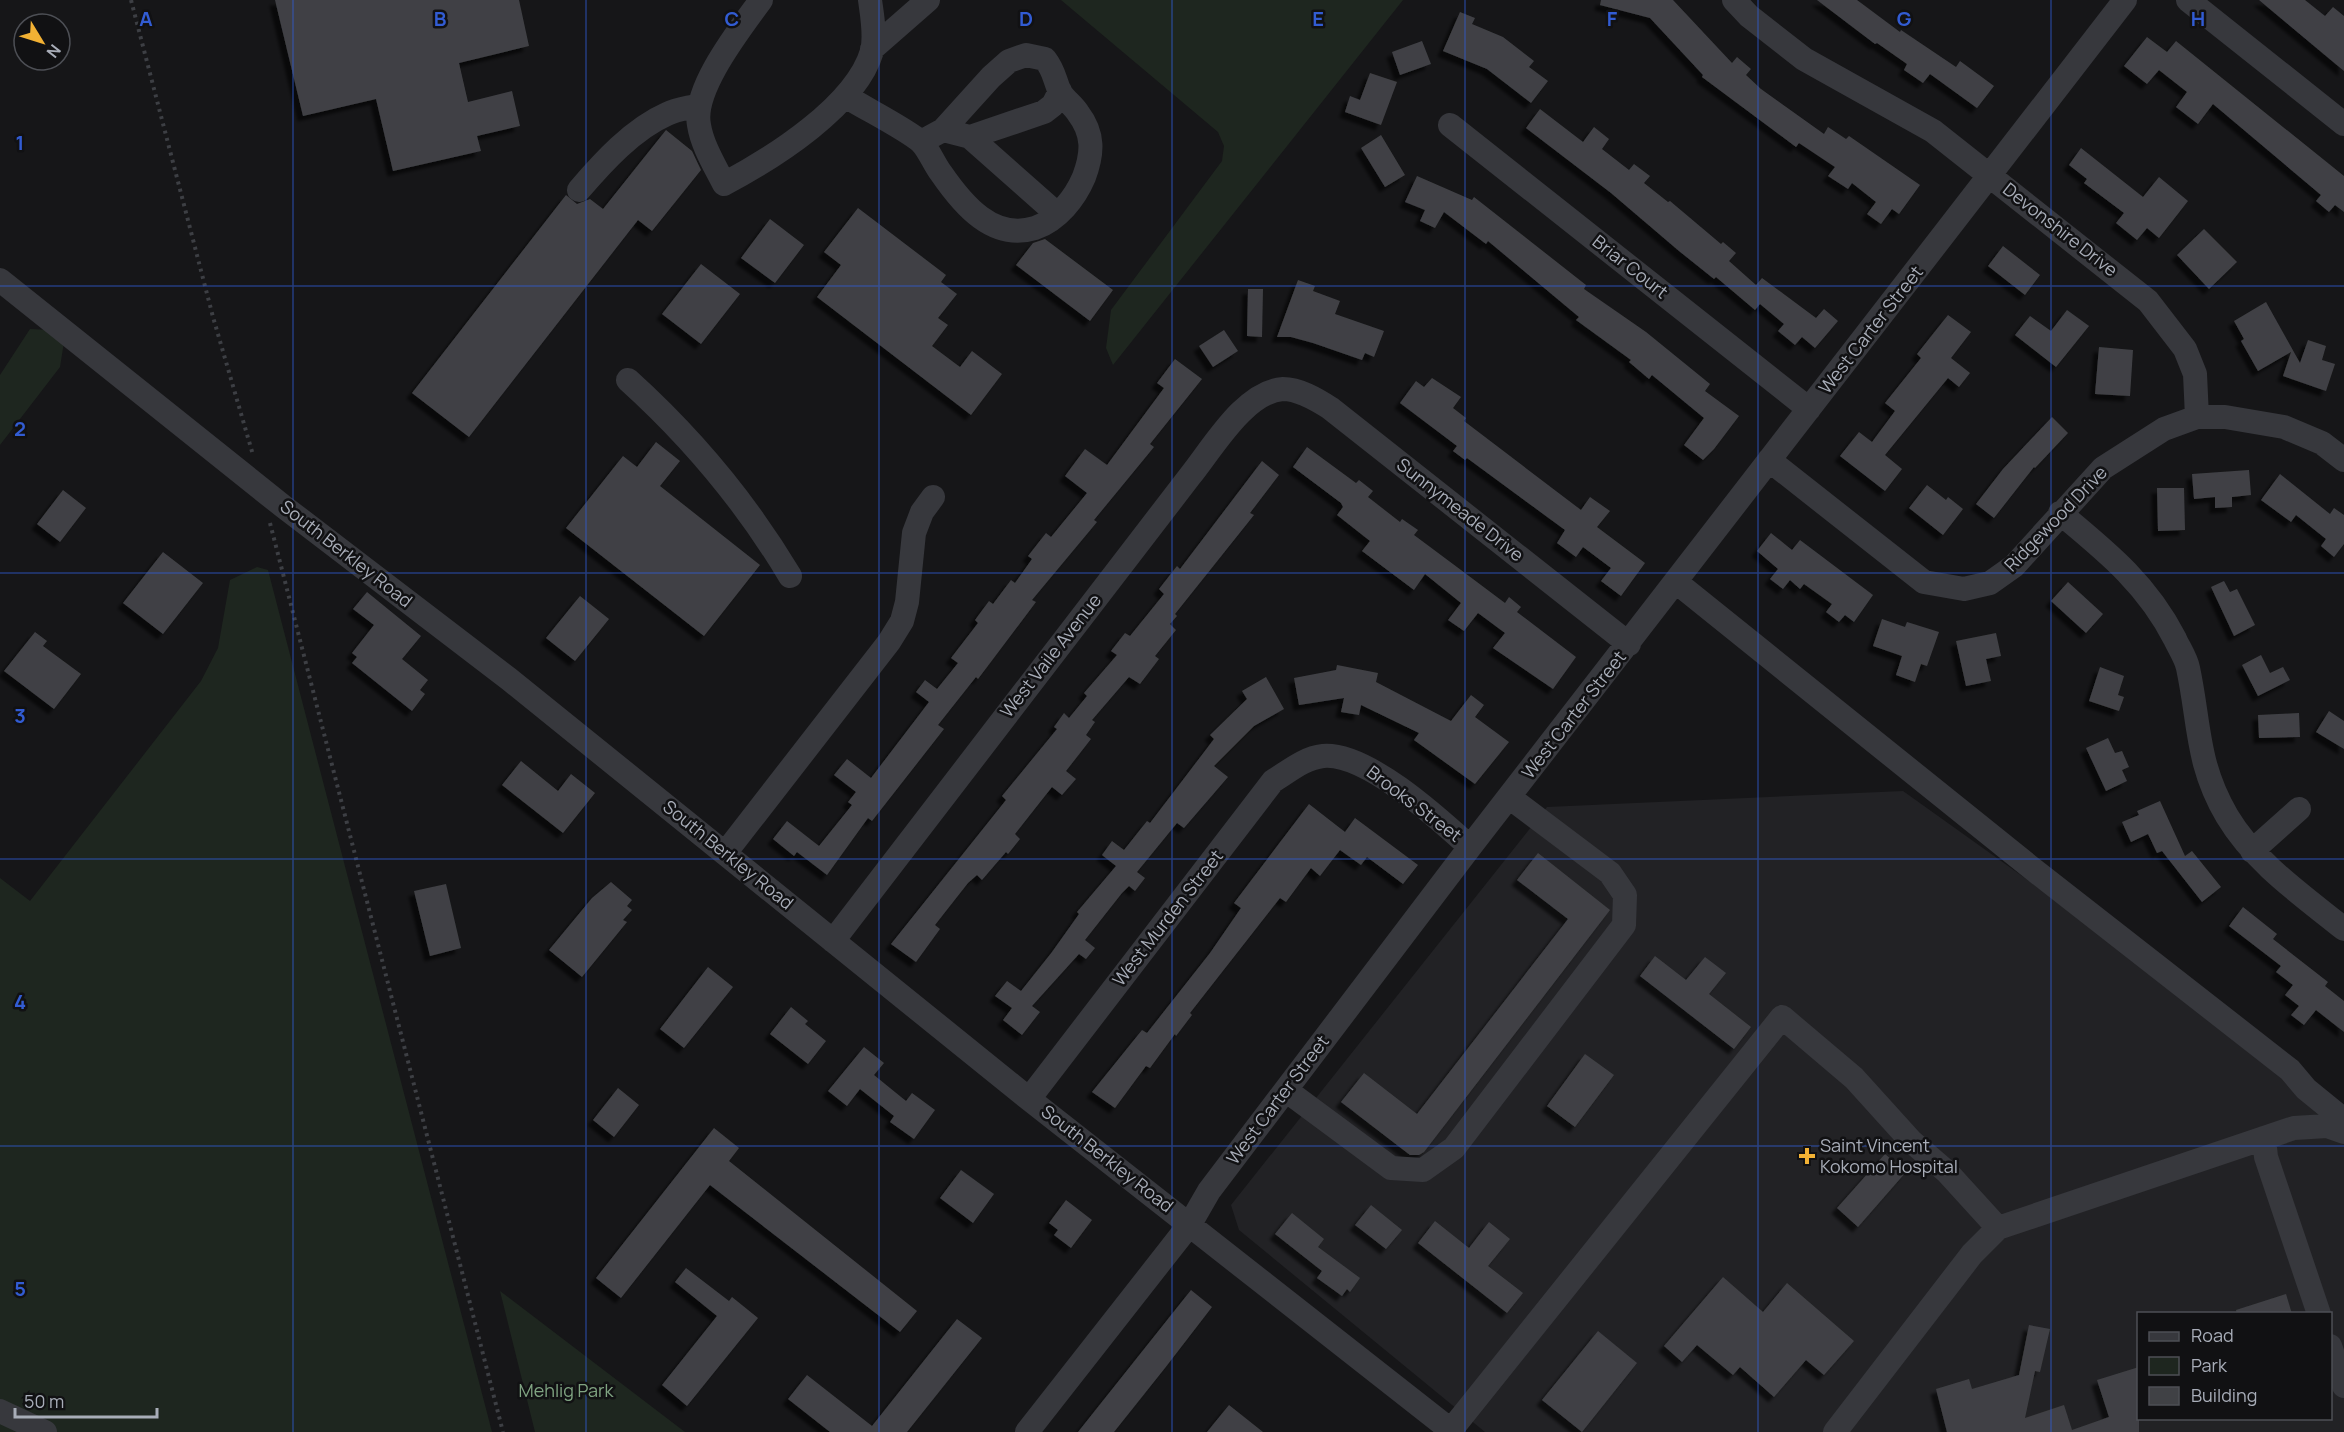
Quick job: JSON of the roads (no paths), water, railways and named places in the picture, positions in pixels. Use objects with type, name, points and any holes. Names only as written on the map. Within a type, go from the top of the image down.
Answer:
[{"type":"street","points":[[761,0],[725,50],[699,105],[699,125],[724,184],[750,170],[847,97],[861,78],[872,49],[870,0]]},
{"type":"street","points":[[872,49],[928,0]]},
{"type":"street","name":"Devonshire Drive","points":[[1734,0],[1749,16],[1804,58],[1932,131],[2148,301],[2185,349],[2195,374],[2197,417]]},
{"type":"street","name":"West Carter Street","points":[[1027,1432],[1190,1224],[1209,1191],[1470,847],[2125,0]]},
{"type":"street","points":[[2188,0],[2344,124]]},
{"type":"street","points":[[847,97],[921,142],[942,175],[983,220],[1002,230],[1021,232],[1040,226],[1057,214],[1077,193],[1092,151],[1089,131],[1078,112],[1060,92],[1055,73],[1045,59],[1026,55],[1010,61],[991,77],[943,130],[921,142]]},
{"type":"street","points":[[970,137],[1044,112],[1053,105],[1060,92]]},
{"type":"street","points":[[579,190],[598,168],[638,132],[667,114],[699,105]]},
{"type":"street","name":"Briar Court","points":[[1450,125],[1809,409]]},
{"type":"street","points":[[943,130],[970,137],[1057,214]]},
{"type":"street","name":"South Berkley Road","points":[[0,280],[726,852],[832,941],[1029,1099],[1452,1431]]},
{"type":"street","points":[[628,380],[665,415],[718,475],[771,543],[790,576]]},
{"type":"street","name":"Sunnymeade Drive","points":[[1283,389],[1311,396],[1330,408],[1629,644]]},
{"type":"street","name":"West Vaile Avenue","points":[[832,941],[1247,405],[1264,394],[1283,389]]},
{"type":"street","points":[[2197,417],[2225,417],[2284,427],[2322,443],[2344,460]]},
{"type":"street","name":"Ridgewood Drive","points":[[1769,460],[1924,582],[1964,589],[1990,583],[2014,566],[2103,468],[2126,451],[2164,429],[2197,417]]},
{"type":"street","points":[[726,852],[889,642],[902,621],[907,602],[914,532],[922,512],[933,497]]},
{"type":"street","points":[[2060,513],[2116,559],[2159,609],[2188,666],[2199,748],[2210,783],[2228,817],[2252,851],[2278,876],[2344,929]]},
{"type":"street","points":[[1676,582],[2029,867],[2290,1070],[2306,1089],[2344,1120]]},
{"type":"street","name":"Brooks Street","points":[[1322,756],[1341,757],[1372,769],[1470,847]]},
{"type":"street","name":"West Murden Street","points":[[1029,1099],[1273,782],[1305,761],[1322,756]]},
{"type":"street","points":[[1287,1091],[1391,1168],[1423,1170],[1454,1148],[1624,925],[1625,895],[1610,873],[1509,797]]},
{"type":"street","points":[[2252,851],[2300,809]]},
{"type":"street","points":[[1452,1431],[1782,1017],[1854,1078],[1903,1133],[1947,1172],[1998,1228]]},
{"type":"street","points":[[1835,1432],[1972,1254],[1998,1228],[2294,1128],[2327,1126],[2344,1132]]},
{"type":"street","points":[[2264,1138],[2266,1157],[2318,1312]]},
{"type":"street","points":[[2332,1349],[2344,1386]]},
{"type":"street","points":[[0,1411],[45,1432]]},
{"type":"place","name":"Saint Vincent Kokomo Hospital","points":[[1807,1156]]},
{"type":"park label","name":"Mehlig Park","points":[[566,1391]]}]
